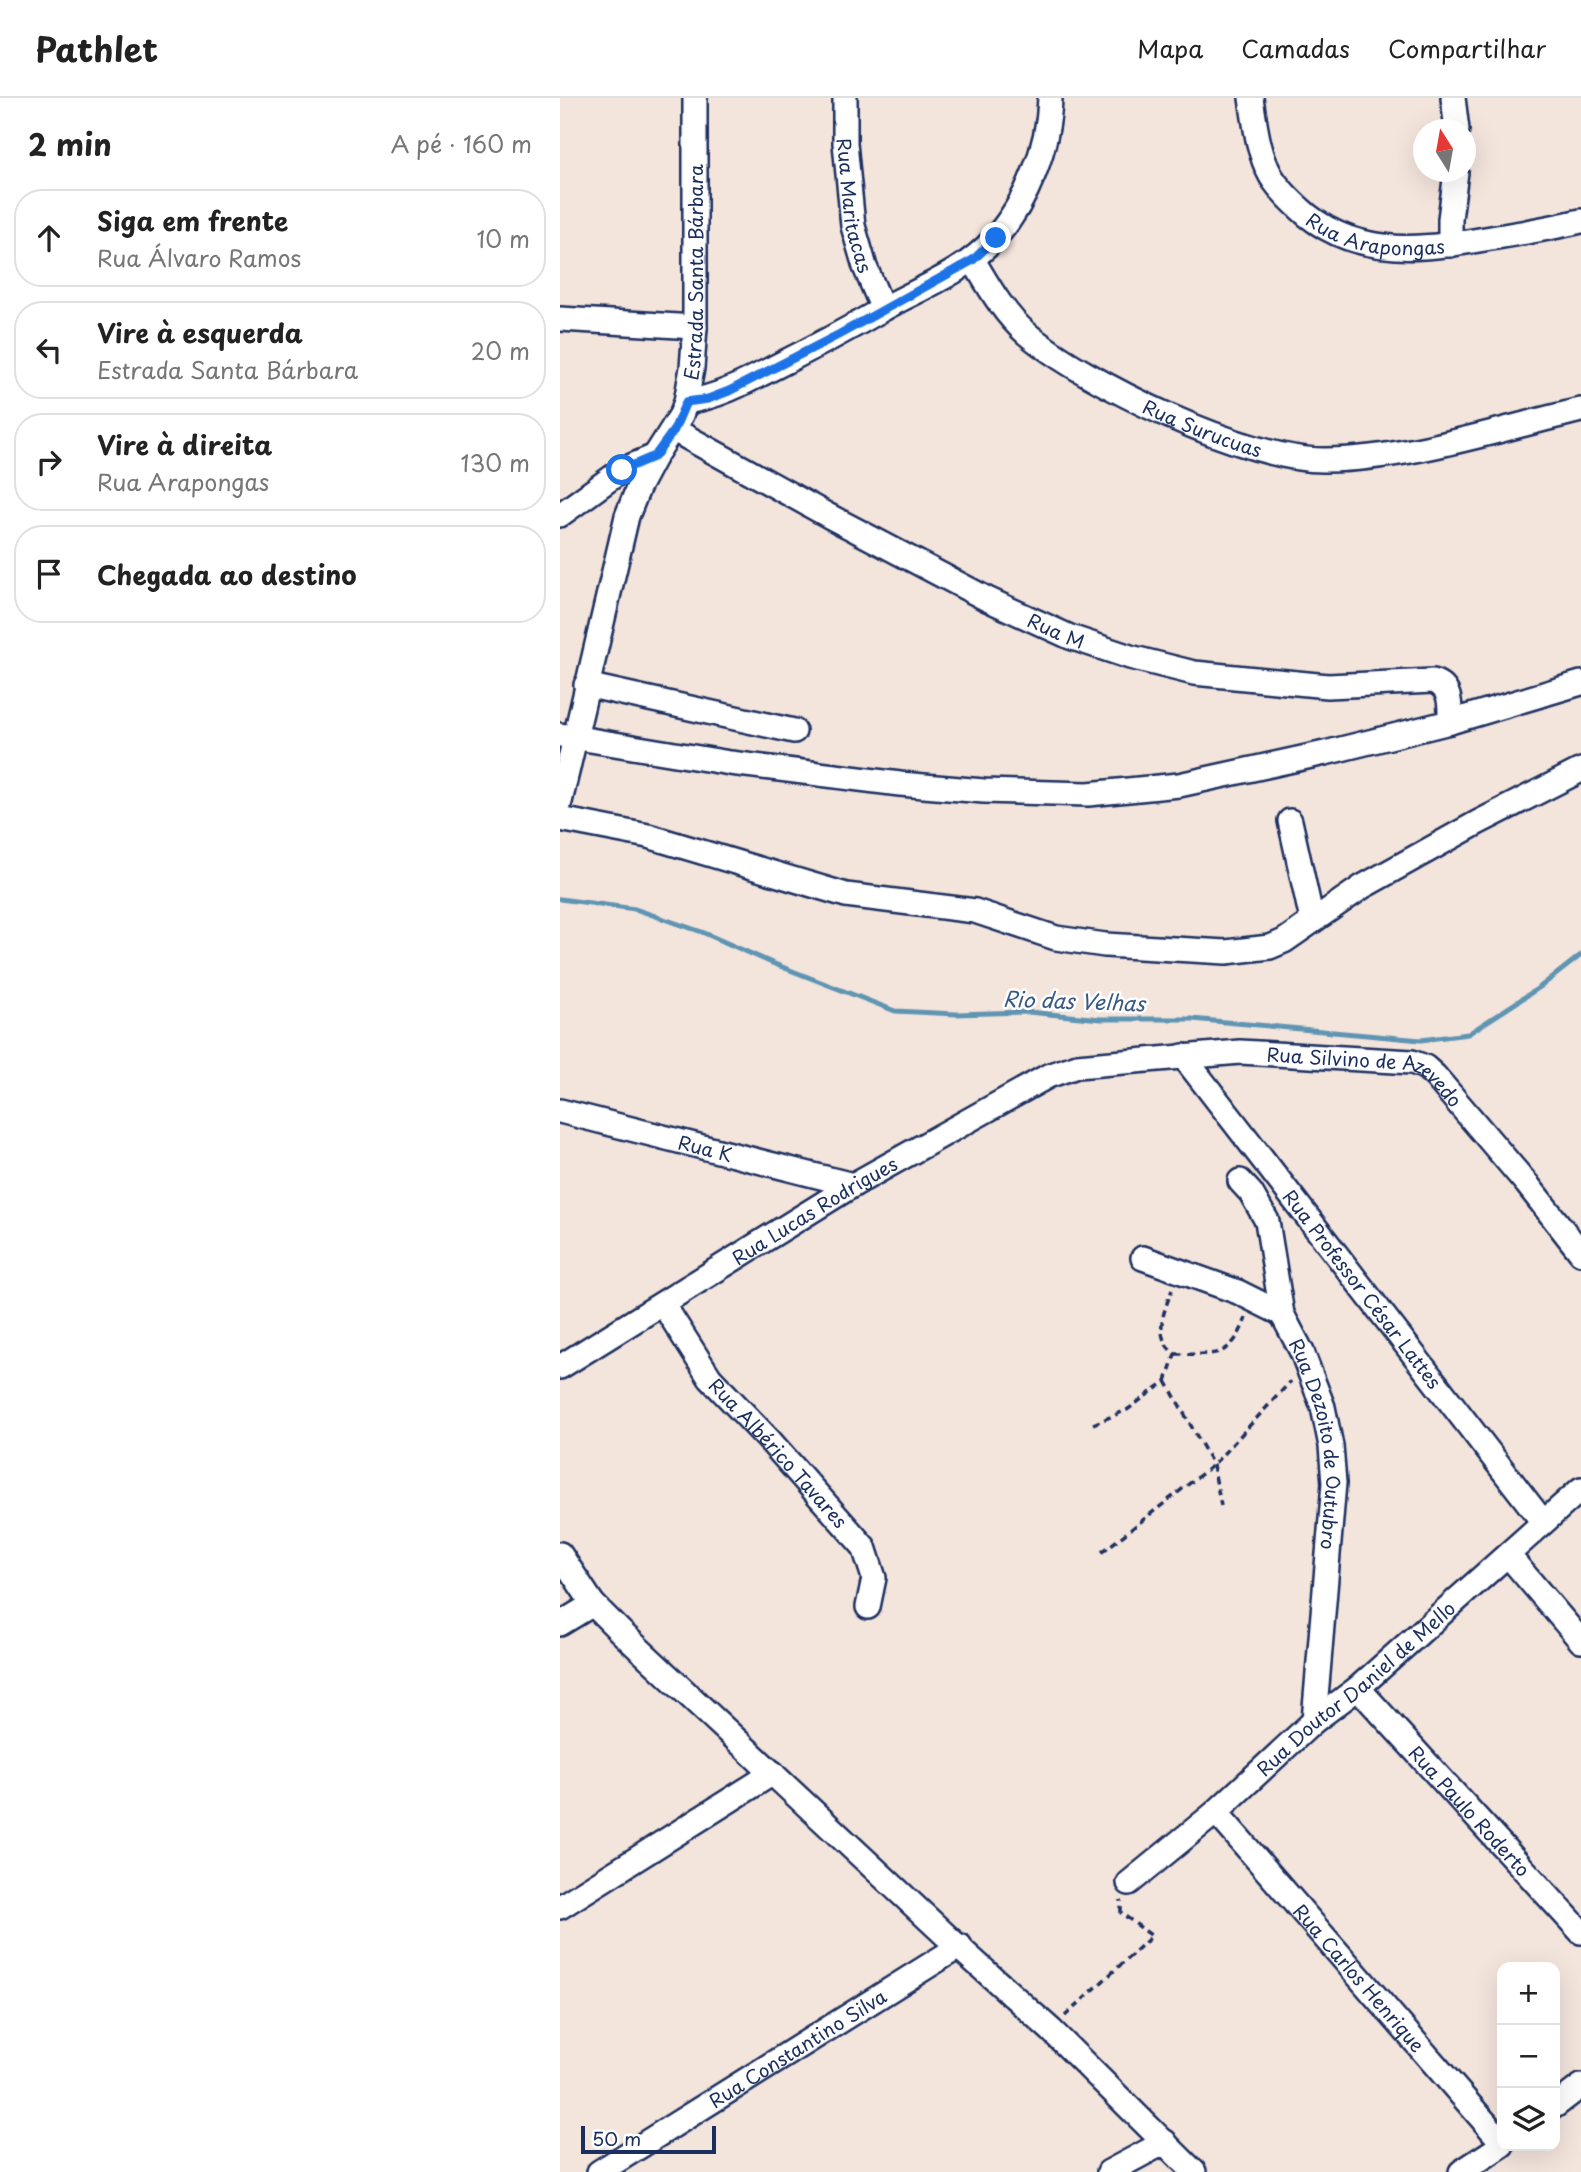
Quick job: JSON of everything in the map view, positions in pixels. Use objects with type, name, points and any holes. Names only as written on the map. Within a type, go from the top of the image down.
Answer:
[{"type":"street","name":"Estrada Santa Bárbara","points":[[560,803],[568,736],[586,685],[627,516],[639,486],[655,456],[674,430],[686,402],[695,327],[695,98]]},
{"type":"street","name":"Rua Maritacas","points":[[845,98],[845,142],[853,226],[865,267],[883,309]]},
{"type":"street","points":[[686,402],[708,399],[729,391],[840,334],[973,260],[996,238],[1019,205],[1040,154],[1049,118],[1049,98]]},
{"type":"street","name":"Rua Arapongas","points":[[1251,98],[1257,136],[1270,174],[1289,200],[1321,226],[1359,243],[1426,248],[1581,221]]},
{"type":"street","points":[[1453,98],[1456,119]]},
{"type":"street","points":[[1450,245],[1450,219],[1456,182]]},
{"type":"street","name":"Rua Surucuas","points":[[973,260],[998,301],[1024,331],[1062,360],[1146,405],[1239,443],[1286,456],[1324,461],[1377,457],[1452,442],[1581,410]]},
{"type":"street","points":[[560,319],[695,327]]},
{"type":"street","name":"Rua M","points":[[674,430],[963,586],[1070,636],[1130,657],[1194,673],[1328,686],[1433,681],[1441,684],[1447,692],[1450,722]]},
{"type":"street","points":[[560,515],[622,470],[655,456]]},
{"type":"street","points":[[568,736],[730,763],[900,784],[984,791],[1088,794],[1179,785],[1325,753],[1450,722],[1581,683]]},
{"type":"street","points":[[586,685],[794,731]]},
{"type":"street","points":[[560,819],[648,836],[846,895],[975,911],[1056,938],[1105,945],[1226,952],[1270,947],[1284,941],[1312,920],[1397,868],[1581,769]]},
{"type":"street","points":[[1290,821],[1312,920]]},
{"type":"street","name":"Rua Silvino de Azevedo","points":[[1077,1066],[1240,1052],[1412,1062],[1425,1067],[1435,1076],[1581,1252]]},
{"type":"street","name":"Rua Professor César Lattes","points":[[1183,1056],[1543,1522]]},
{"type":"street","name":"Rua Lucas Rodrigues","points":[[560,1367],[853,1185],[1006,1097],[1048,1076],[1077,1066]]},
{"type":"street","name":"Rua K","points":[[560,1111],[853,1185]]},
{"type":"street","name":"Rua Dezoito de Outubro","points":[[1240,1181],[1251,1193],[1267,1221],[1282,1314],[1307,1364],[1323,1407],[1331,1446],[1334,1483],[1314,1721]]},
{"type":"street","points":[[1143,1258],[1253,1299],[1282,1314]]},
{"type":"street","name":"Rua Albérico Tavares","points":[[663,1304],[710,1378],[864,1547],[874,1578],[868,1608]]},
{"type":"street","name":"Rua Doutor Daniel de Mello","points":[[1129,1883],[1216,1812],[1314,1721],[1358,1688],[1581,1489]]},
{"type":"street","points":[[560,1554],[593,1604],[621,1632],[1051,2030],[1194,2172]]},
{"type":"street","points":[[1508,1555],[1581,1641]]},
{"type":"street","points":[[560,1624],[593,1604]]},
{"type":"street","name":"Rua Paulo Roderto","points":[[1358,1688],[1581,1932]]},
{"type":"street","points":[[560,1907],[773,1773]]},
{"type":"street","name":"Rua Carlos Henrique","points":[[1216,1812],[1497,2138]]},
{"type":"street","name":"Rua Constantino Silva","points":[[599,2172],[960,1946]]},
{"type":"street","points":[[1560,2102],[1581,2086]]},
{"type":"street","points":[[1109,2172],[1164,2142]]},
{"type":"street","points":[[1461,2172],[1497,2147]]},
{"type":"path","points":[[1179,1272],[1164,1309],[1160,1333],[1168,1348],[1175,1354],[1205,1354],[1224,1351],[1233,1345],[1241,1332],[1253,1299]]},
{"type":"path","points":[[1093,1424],[1127,1410],[1166,1381],[1175,1354]]},
{"type":"path","points":[[1102,1552],[1213,1465],[1307,1364]]},
{"type":"path","points":[[1166,1381],[1213,1465],[1221,1506]]},
{"type":"path","points":[[1051,2030],[1152,1936],[1121,1913],[1120,1905],[1129,1883]]},
{"type":"waterway","name":"Rio das Velhas","points":[[560,899],[635,909],[702,932],[772,963],[895,1011],[956,1014],[1028,1012],[1101,1019],[1192,1019],[1421,1040],[1468,1034],[1540,987],[1581,955]]},
{"type":"route","points":[[622,470],[655,456],[674,430],[686,402],[708,399],[729,391],[840,334],[973,260],[996,238]]}]
